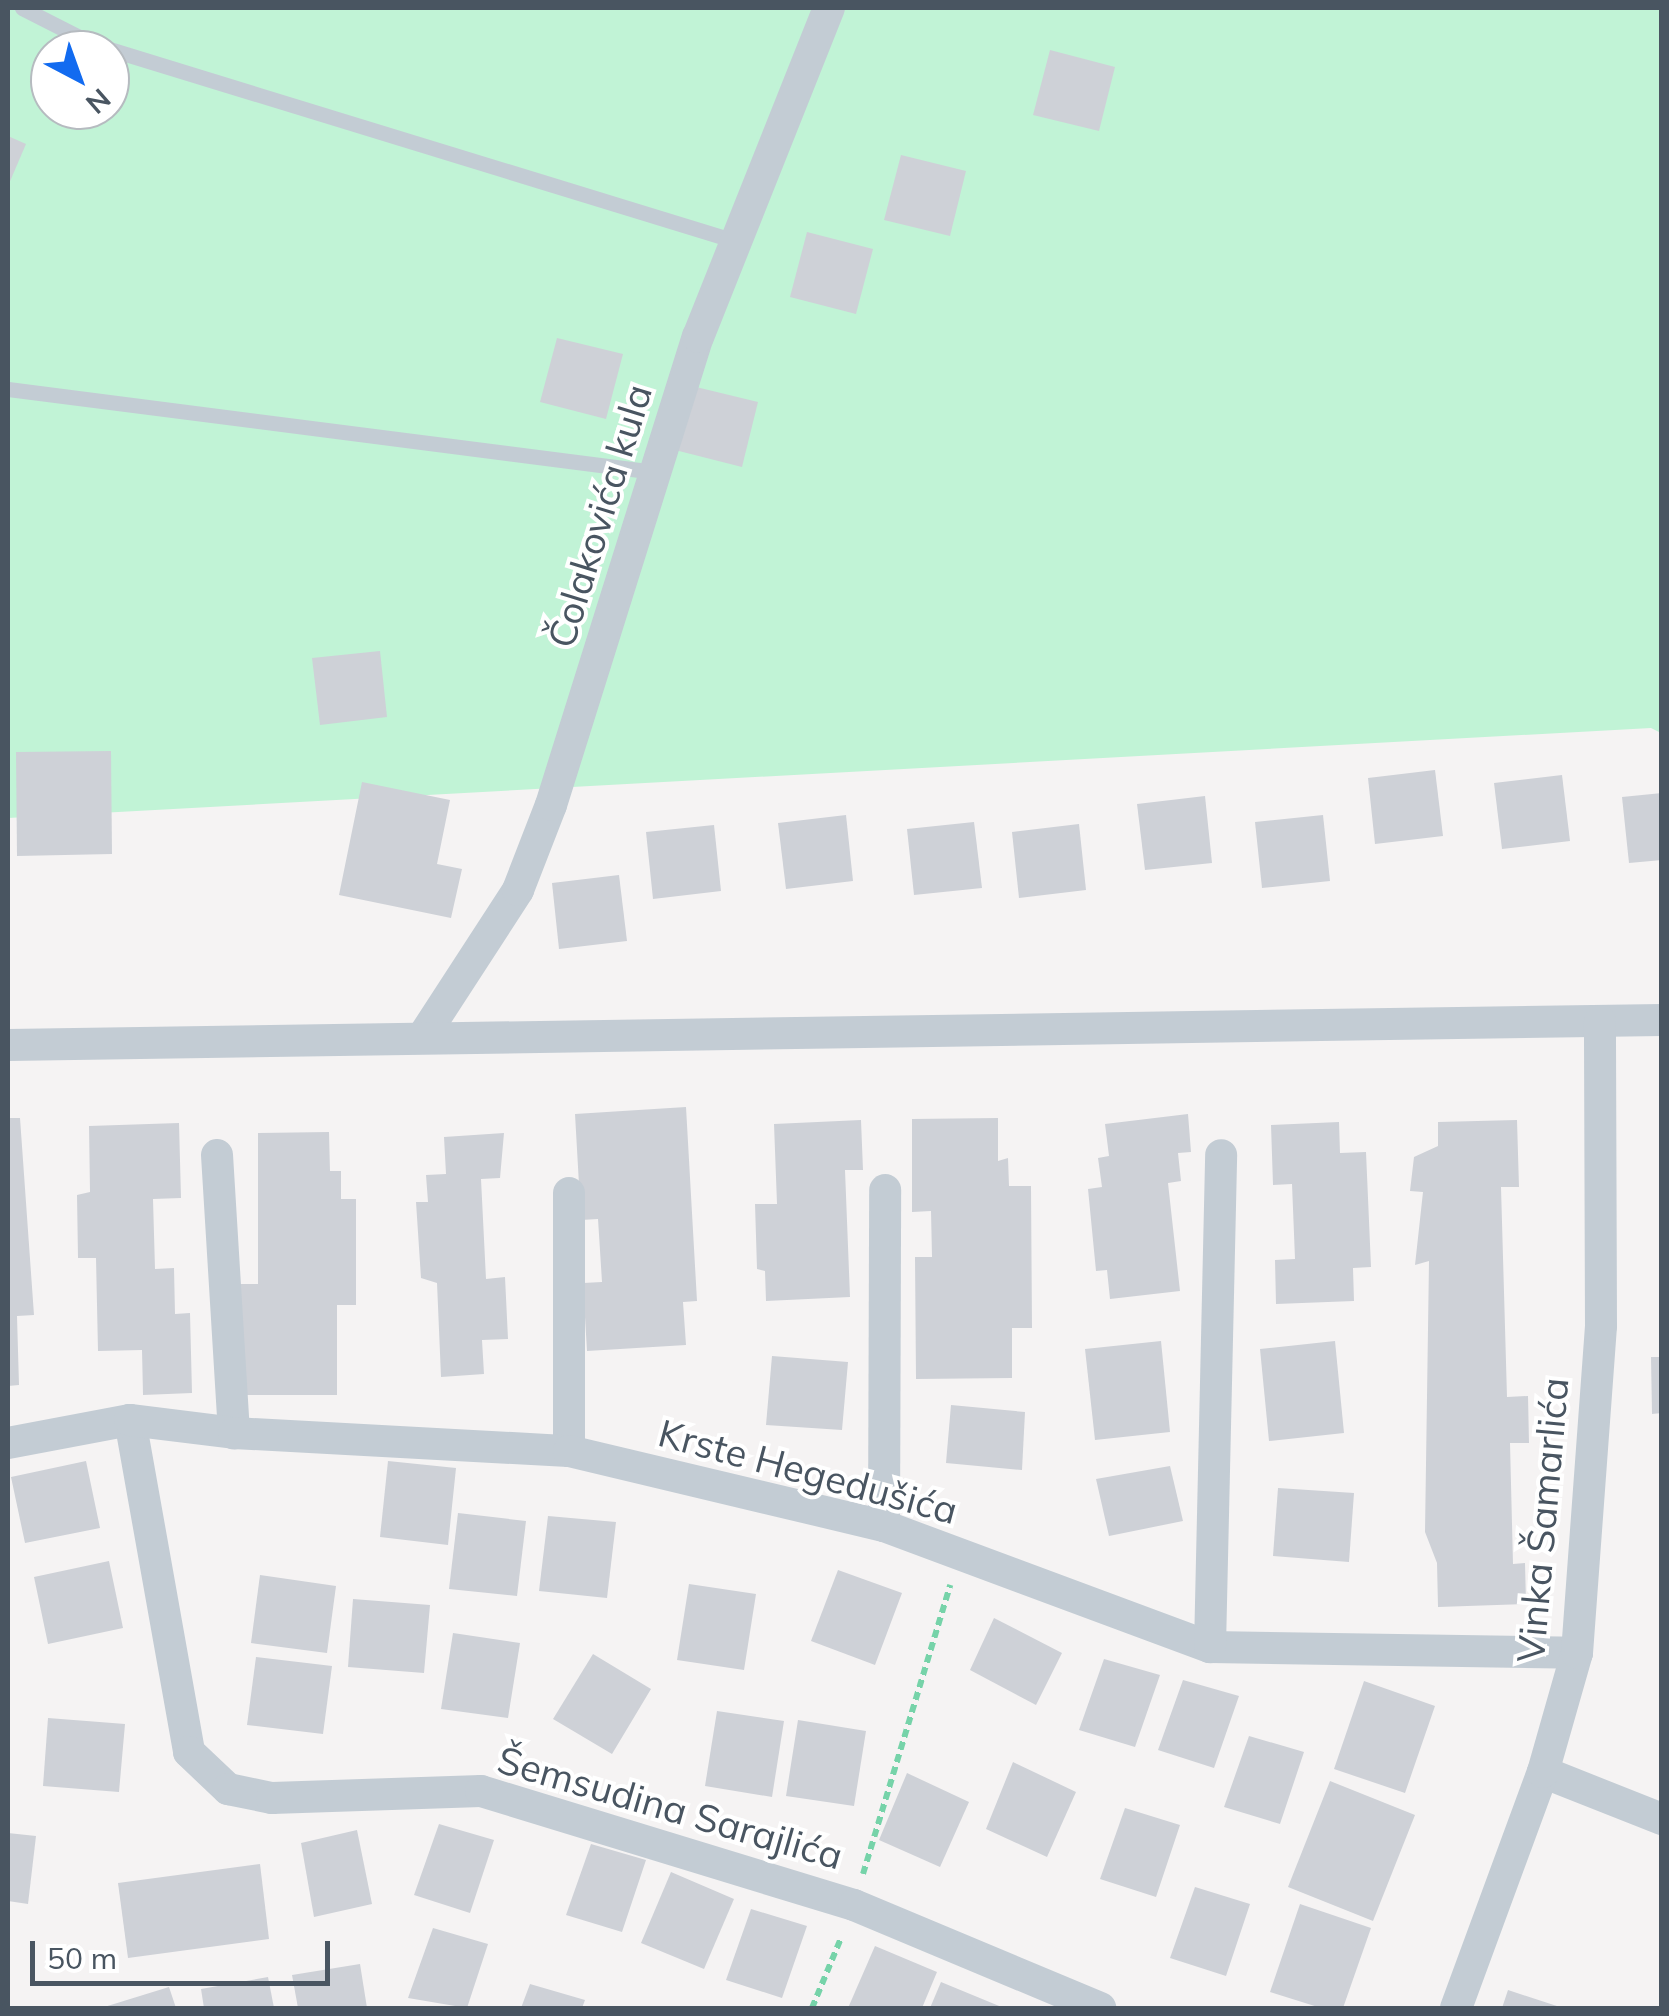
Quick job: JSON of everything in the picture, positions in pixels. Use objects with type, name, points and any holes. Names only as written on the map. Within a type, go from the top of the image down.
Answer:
[{"type":"street","name":"Čolakovića kula","points":[[424,1035],[518,890],[732,240],[830,8]]},
{"type":"street","points":[[8,1045],[424,1035],[1662,1020]]},
{"type":"street","name":"Vinka Šamarlića","points":[[1456,2008],[1543,1772],[1577,1653],[1601,1326],[1600,1021]]},
{"type":"street","points":[[217,1155],[234,1433]]},
{"type":"street","points":[[1210,1647],[1221,1155]]},
{"type":"street","points":[[884,1526],[886,1190]]},
{"type":"street","points":[[569,1193],[570,1451]]},
{"type":"street","name":"Krste Hegedušića","points":[[8,1442],[130,1420],[234,1433],[570,1451],[884,1526],[1210,1647],[1577,1653]]},
{"type":"street","name":"Šemsudina Sarajlića","points":[[130,1420],[189,1752],[228,1789],[272,1798],[481,1791],[854,1905],[1100,2008]]},
{"type":"street","points":[[1543,1772],[1662,1819]]},
{"type":"lane","points":[[22,8],[92,44],[732,240]]},
{"type":"lane","points":[[8,389],[655,472]]},
{"type":"path","points":[[812,2008],[854,1905],[959,1555]]},
{"type":"green space","points":[[8,8],[1661,8],[1661,733],[1651,728],[8,818]]},
{"type":"building","points":[[1050,50],[1115,67],[1099,131],[1033,115]]},
{"type":"building","points":[[8,136],[26,144],[8,186]]},
{"type":"building","points":[[901,155],[966,171],[950,236],[884,220]]},
{"type":"building","points":[[807,232],[873,249],[856,314],[790,297]]},
{"type":"building","points":[[557,338],[623,354],[606,419],[540,402]]},
{"type":"building","points":[[692,386],[758,402],[742,467],[675,450]]},
{"type":"building","points":[[380,651],[387,717],[320,725],[312,658]]},
{"type":"building","points":[[111,751],[112,854],[17,856],[16,752]]},
{"type":"building","points":[[1435,770],[1443,836],[1375,844],[1368,778]]},
{"type":"building","points":[[1562,775],[1570,841],[1502,849],[1494,783]]},
{"type":"building","points":[[362,782],[450,800],[437,864],[462,869],[451,918],[339,895]]},
{"type":"building","points":[[1662,793],[1662,860],[1629,863],[1622,797]]},
{"type":"building","points":[[1205,796],[1212,863],[1145,870],[1137,804]]},
{"type":"building","points":[[846,815],[853,881],[786,889],[778,823]]},
{"type":"building","points":[[1323,815],[1330,881],[1262,888],[1255,822]]},
{"type":"building","points":[[974,822],[982,888],[914,895],[907,829]]},
{"type":"building","points":[[1079,824],[1086,890],[1019,898],[1012,832]]},
{"type":"building","points":[[714,825],[721,891],[653,899],[646,832]]},
{"type":"building","points":[[619,875],[627,941],[559,949],[552,883]]},
{"type":"building","points":[[686,1107],[697,1301],[683,1302],[686,1345],[587,1351],[583,1283],[602,1282],[598,1219],[581,1220],[575,1114]]},
{"type":"building","points":[[1188,1114],[1191,1152],[1178,1153],[1181,1181],[1168,1183],[1180,1291],[1110,1299],[1107,1270],[1096,1271],[1088,1189],[1102,1187],[1098,1158],[1109,1156],[1105,1124]]},
{"type":"building","points":[[8,1118],[20,1118],[34,1315],[17,1316],[19,1385],[8,1386]]},
{"type":"building","points":[[998,1118],[998,1161],[1008,1158],[1009,1186],[1031,1186],[1032,1328],[1012,1328],[1012,1378],[916,1379],[915,1257],[932,1257],[931,1211],[912,1212],[912,1119]]},
{"type":"building","points":[[861,1120],[863,1170],[845,1170],[850,1297],[766,1301],[765,1271],[757,1269],[755,1204],[777,1204],[774,1124]]},
{"type":"building","points":[[1517,1120],[1519,1187],[1501,1187],[1507,1397],[1528,1396],[1529,1443],[1510,1443],[1513,1564],[1525,1563],[1526,1604],[1438,1607],[1437,1563],[1425,1532],[1429,1261],[1415,1265],[1423,1192],[1410,1191],[1414,1157],[1438,1146],[1438,1122]]},
{"type":"building","points":[[1339,1122],[1340,1153],[1366,1152],[1371,1267],[1353,1268],[1354,1301],[1276,1304],[1275,1260],[1295,1259],[1292,1184],[1273,1185],[1271,1125]]},
{"type":"building","points":[[179,1123],[181,1198],[153,1199],[155,1269],[174,1268],[175,1314],[190,1313],[192,1393],[143,1395],[142,1350],[98,1351],[96,1258],[78,1258],[77,1195],[90,1192],[89,1126]]},
{"type":"building","points":[[329,1132],[330,1171],[341,1171],[341,1199],[356,1199],[356,1305],[337,1305],[337,1395],[240,1395],[239,1284],[258,1284],[258,1133]]},
{"type":"building","points":[[504,1133],[500,1178],[481,1179],[486,1279],[505,1277],[508,1339],[482,1340],[484,1374],[441,1377],[437,1283],[421,1278],[416,1202],[428,1202],[426,1175],[446,1174],[444,1137]]},
{"type":"building","points":[[1161,1341],[1170,1432],[1095,1440],[1085,1349]]},
{"type":"building","points":[[1335,1341],[1344,1433],[1269,1441],[1260,1349]]},
{"type":"building","points":[[772,1356],[848,1362],[842,1430],[766,1425]]},
{"type":"building","points":[[1651,1357],[1662,1357],[1662,1413],[1652,1414]]},
{"type":"building","points":[[951,1405],[1025,1412],[1022,1470],[946,1463]]},
{"type":"building","points":[[86,1461],[100,1528],[25,1543],[11,1477]]},
{"type":"building","points":[[388,1461],[456,1468],[448,1545],[380,1537]]},
{"type":"building","points":[[1170,1466],[1183,1521],[1109,1536],[1096,1479]]},
{"type":"building","points":[[1278,1488],[1354,1493],[1349,1562],[1273,1556]]},
{"type":"building","points":[[458,1513],[526,1521],[517,1596],[449,1589]]},
{"type":"building","points":[[548,1516],[616,1522],[607,1598],[539,1591]]},
{"type":"building","points":[[109,1561],[123,1628],[48,1644],[34,1577]]},
{"type":"building","points":[[838,1570],[902,1593],[875,1665],[811,1641]]},
{"type":"building","points":[[260,1575],[336,1586],[327,1653],[251,1643]]},
{"type":"building","points":[[689,1584],[756,1594],[744,1670],[677,1660]]},
{"type":"building","points":[[353,1599],[430,1605],[424,1673],[348,1667]]},
{"type":"building","points":[[994,1618],[1062,1653],[1036,1705],[970,1670]]},
{"type":"building","points":[[453,1633],[520,1643],[508,1718],[441,1709]]},
{"type":"building","points":[[593,1654],[651,1689],[612,1754],[553,1719]]},
{"type":"building","points":[[256,1657],[332,1666],[323,1734],[247,1725]]},
{"type":"building","points":[[1104,1659],[1160,1675],[1135,1747],[1079,1730]]},
{"type":"building","points":[[1183,1680],[1239,1696],[1214,1768],[1158,1750]]},
{"type":"building","points":[[1364,1681],[1435,1706],[1405,1793],[1334,1769]]},
{"type":"building","points":[[717,1711],[784,1721],[772,1797],[705,1786]]},
{"type":"building","points":[[48,1718],[125,1724],[119,1792],[43,1786]]},
{"type":"building","points":[[798,1720],[866,1731],[854,1806],[786,1796]]},
{"type":"building","points":[[1249,1736],[1304,1752],[1280,1824],[1224,1807]]},
{"type":"building","points":[[1013,1762],[1076,1792],[1047,1857],[986,1829]]},
{"type":"building","points":[[907,1773],[969,1802],[940,1867],[879,1840]]},
{"type":"building","points":[[1330,1781],[1415,1815],[1373,1921],[1288,1887]]},
{"type":"building","points":[[1125,1808],[1180,1825],[1156,1897],[1100,1879]]},
{"type":"building","points":[[439,1824],[494,1840],[470,1913],[414,1895]]},
{"type":"building","points":[[357,1830],[372,1904],[314,1917],[301,1843]]},
{"type":"building","points":[[8,1833],[36,1836],[28,1904],[8,1901]]},
{"type":"building","points":[[591,1844],[646,1860],[622,1932],[566,1915]]},
{"type":"building","points":[[260,1864],[269,1939],[128,1958],[118,1883]]},
{"type":"building","points":[[671,1872],[734,1899],[704,1969],[641,1943]]},
{"type":"building","points":[[1195,1887],[1250,1904],[1226,1976],[1170,1958]]},
{"type":"building","points":[[1300,1904],[1371,1928],[1343,2008],[1321,2008],[1270,1992]]},
{"type":"building","points":[[751,1909],[807,1926],[782,1998],[726,1980]]},
{"type":"building","points":[[433,1928],[488,1944],[467,2008],[408,1998]]},
{"type":"building","points":[[875,1946],[937,1972],[922,2008],[848,2008]]},
{"type":"building","points":[[360,1964],[367,2008],[298,2008],[292,1975]]},
{"type":"building","points":[[268,1977],[274,2008],[204,2008],[201,1989]]},
{"type":"building","points":[[941,1982],[1004,2008],[930,2008]]},
{"type":"building","points":[[530,1984],[585,2000],[582,2008],[521,2008]]},
{"type":"building","points":[[169,1987],[176,2008],[101,2008]]},
{"type":"building","points":[[1508,1990],[1563,2008],[1502,2008]]}]
